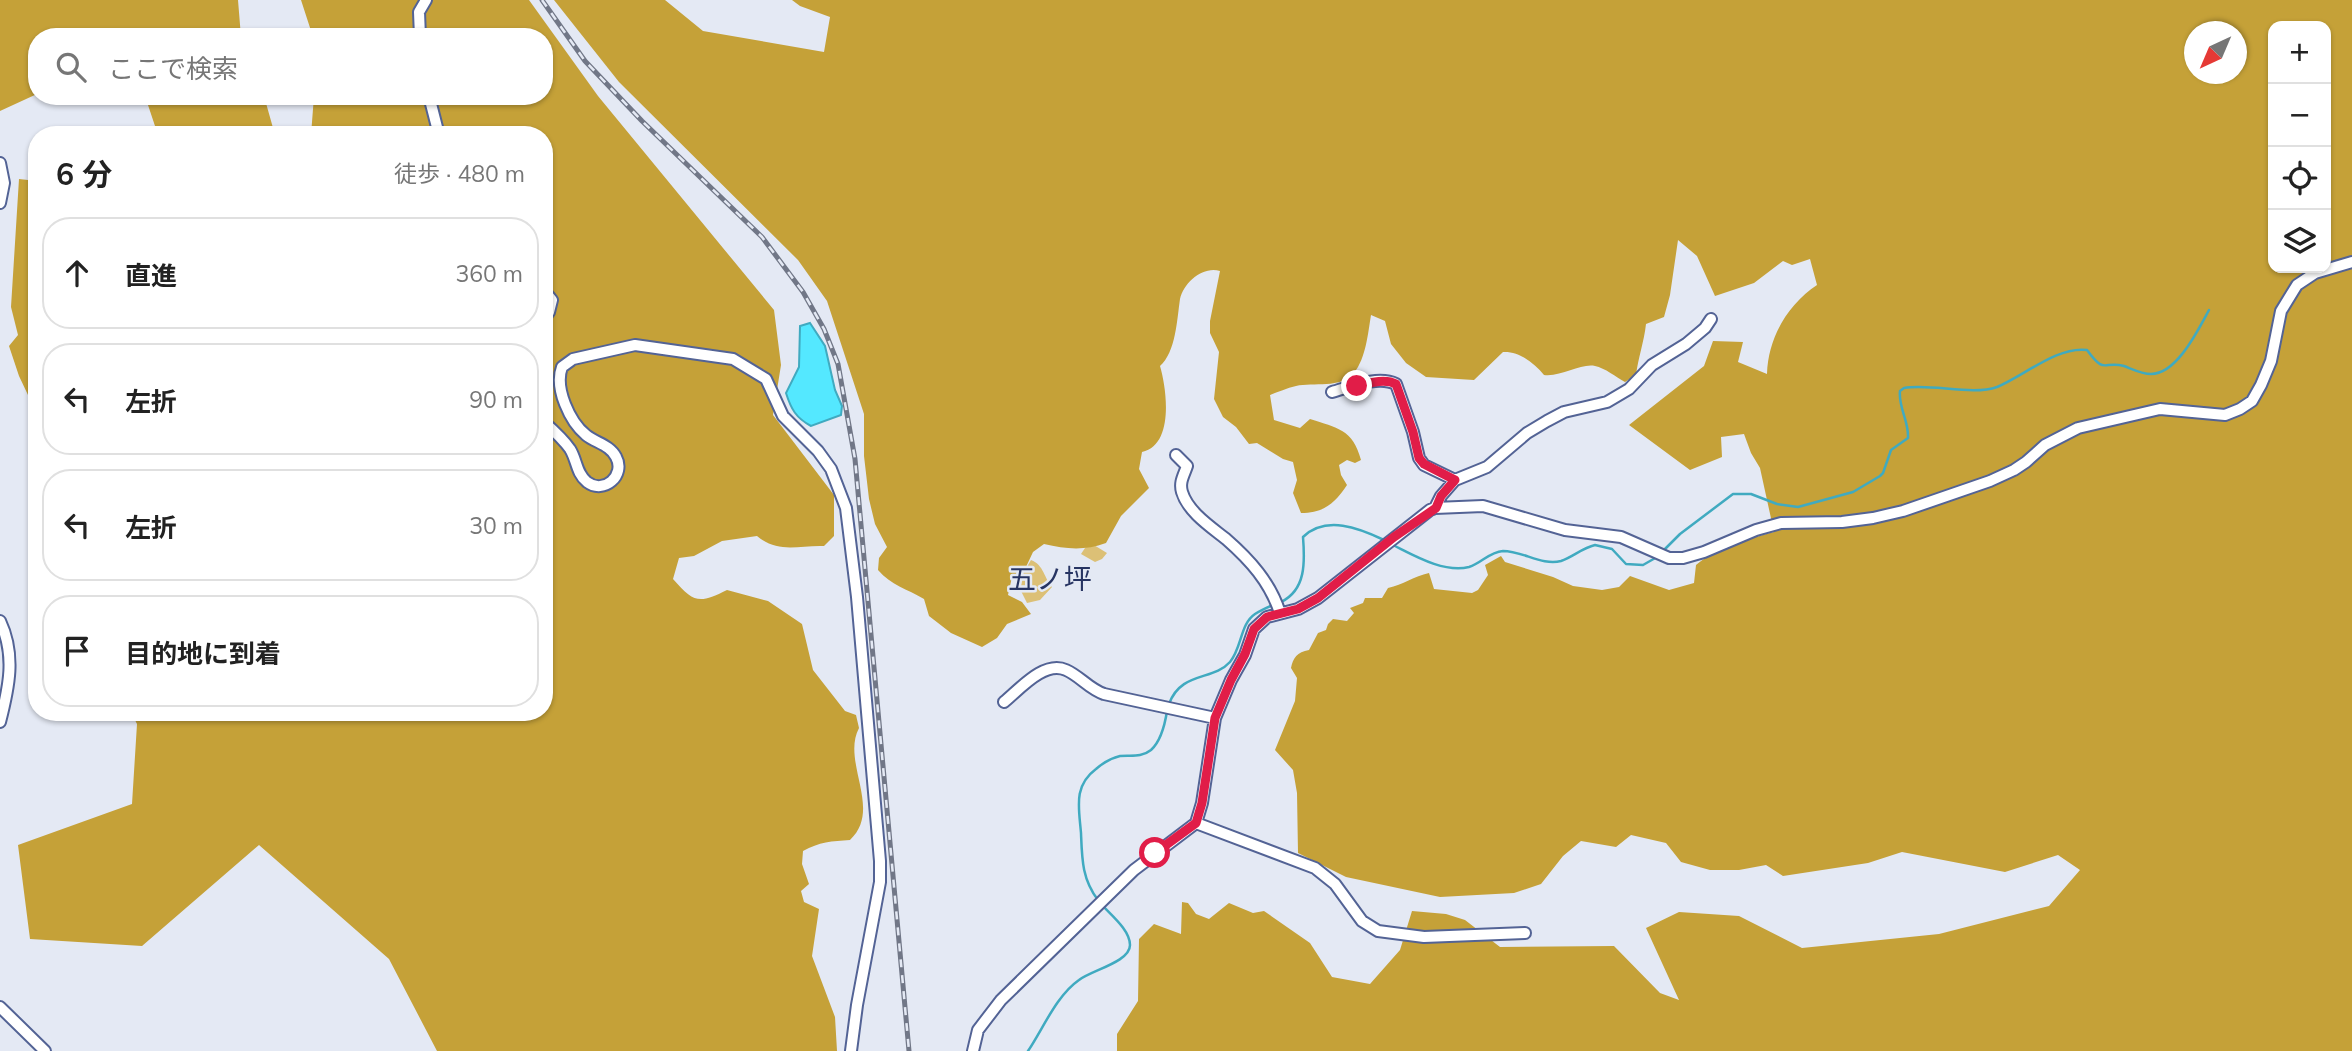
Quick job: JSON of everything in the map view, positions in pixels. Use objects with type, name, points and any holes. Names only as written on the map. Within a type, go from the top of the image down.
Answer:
[{"type":"street","points":[[419,28],[419,12],[425,0]]},
{"type":"street","points":[[431,105],[437,126]]},
{"type":"street","points":[[0,163],[4,183],[0,203]]},
{"type":"street","points":[[973,1051],[978,1030],[1001,1000],[1134,870],[1196,823],[1202,803],[1215,718],[1254,629],[1267,617],[1298,609],[1318,598],[1394,537],[1436,508],[1483,506],[1565,530],[1621,537],[1669,558],[1683,558],[1704,552],[1756,530],[1781,523],[1842,522],[1903,510],[1990,481],[2014,470],[2045,445],[2078,428],[2160,409],[2225,415],[2240,410],[2252,401],[2261,384],[2271,362],[2281,311],[2297,285],[2315,273],[2352,262]]},
{"type":"street","points":[[1436,508],[1441,496],[1455,480],[1487,467],[1527,433],[1555,416],[1607,402],[1629,389],[1652,365],[1686,344],[1705,328],[1711,319]]},
{"type":"street","points":[[553,432],[572,452],[575,464],[586,481],[600,486],[611,482],[619,470],[615,454],[584,434],[568,411],[560,373],[566,362],[635,345],[733,359],[766,379],[783,416],[818,451],[840,488],[846,508],[857,597],[880,882],[857,1005],[852,1051]]},
{"type":"street","points":[[1332,392],[1374,382],[1391,381],[1396,384],[1419,458],[1424,464],[1455,480]]},
{"type":"street","points":[[1176,454],[1188,466],[1181,481],[1182,491],[1188,502],[1206,523],[1264,578],[1280,613]]},
{"type":"street","points":[[0,621],[9,647],[11,668],[0,722]]},
{"type":"street","points":[[1004,702],[1037,674],[1051,669],[1063,669],[1093,690],[1104,694],[1215,718]]},
{"type":"street","points":[[1196,823],[1315,868],[1335,884],[1362,921],[1378,931],[1424,937],[1525,933]]},
{"type":"street","points":[[0,1007],[45,1051]]},
{"type":"shaded area","points":[[0,0],[238,0],[240,28],[28,28],[28,98],[0,111]]},
{"type":"shaded area","points":[[301,0],[529,0],[549,28],[310,28]]},
{"type":"shaded area","points":[[554,0],[665,0],[703,31],[824,52],[830,17],[800,6],[792,0],[2352,0],[2352,1051],[1117,1051],[1117,1034],[1138,1001],[1139,939],[1154,924],[1181,934],[1182,902],[1188,903],[1196,914],[1209,919],[1229,903],[1253,913],[1264,911],[1310,943],[1332,977],[1370,984],[1400,950],[1412,911],[1446,914],[1465,920],[1500,947],[1614,946],[1660,993],[1679,1000],[1646,928],[1679,912],[1739,916],[1802,948],[1939,934],[2049,906],[2080,870],[2058,855],[2005,872],[1902,852],[1868,863],[1783,876],[1766,865],[1739,870],[1710,870],[1681,862],[1666,843],[1631,835],[1616,847],[1581,841],[1563,856],[1541,884],[1514,893],[1440,897],[1346,877],[1298,853],[1297,793],[1293,770],[1275,750],[1295,701],[1297,678],[1291,668],[1293,661],[1296,656],[1309,650],[1318,633],[1326,630],[1333,619],[1347,621],[1354,613],[1350,608],[1363,603],[1365,598],[1382,598],[1388,588],[1429,573],[1434,589],[1472,593],[1478,590],[1488,575],[1485,565],[1501,556],[1505,562],[1573,586],[1602,590],[1619,587],[1630,576],[1669,590],[1694,583],[1696,565],[1712,555],[1774,532],[1760,468],[1744,434],[1721,437],[1722,457],[1690,470],[1629,425],[1704,366],[1713,341],[1743,342],[1738,362],[1767,374],[1771,348],[1782,323],[1797,302],[1817,285],[1810,259],[1792,265],[1783,261],[1754,283],[1715,296],[1697,256],[1678,240],[1664,317],[1646,324],[1636,375],[1625,382],[1595,366],[1544,375],[1526,359],[1509,352],[1503,352],[1474,380],[1426,377],[1406,363],[1391,344],[1385,321],[1371,315],[1361,360],[1348,378],[1334,383],[1296,386],[1270,395],[1274,420],[1300,428],[1310,419],[1343,431],[1358,450],[1361,460],[1355,463],[1347,460],[1339,465],[1347,485],[1333,502],[1322,509],[1301,513],[1293,493],[1297,480],[1293,462],[1257,443],[1249,444],[1236,427],[1223,417],[1214,399],[1219,352],[1210,333],[1210,321],[1220,271],[1201,273],[1190,281],[1182,293],[1173,344],[1160,366],[1166,402],[1164,428],[1152,447],[1142,452],[1139,469],[1149,488],[1121,516],[1106,543],[1075,548],[1044,544],[1033,552],[1026,567],[1012,577],[1008,595],[1022,602],[1031,614],[1007,624],[997,638],[982,647],[951,633],[929,616],[924,599],[894,583],[878,570],[879,558],[887,547],[875,524],[869,499],[864,456],[864,414],[827,301],[798,260],[619,82]]},
{"type":"shaded area","points":[[553,33],[598,96],[774,310],[781,365],[773,415],[834,495],[834,536],[824,546],[781,547],[765,542],[757,536],[722,541],[694,556],[679,558],[673,579],[686,593],[697,599],[710,598],[727,590],[768,601],[802,624],[813,670],[845,711],[856,715],[859,728],[855,755],[863,800],[859,828],[850,840],[826,842],[803,851],[802,864],[809,884],[801,891],[804,902],[819,909],[812,956],[835,1017],[837,1051],[437,1051],[389,959],[259,845],[142,946],[30,939],[18,845],[132,804],[136,721],[553,721],[553,126],[312,126],[313,105],[553,105]]},
{"type":"shaded area","points":[[148,105],[267,105],[272,126],[155,126]]},
{"type":"shaded area","points":[[19,179],[28,180],[28,395],[9,346],[18,335],[11,307]]},
{"type":"shaded area","points":[[1089,542],[1107,553],[1102,559],[1095,562],[1081,554]]},
{"type":"shaded area","points":[[1031,560],[1041,568],[1052,587],[1040,600],[1027,603],[1014,577],[1025,570]]},
{"type":"water","points":[[810,323],[825,346],[835,390],[842,406],[841,415],[811,426],[801,420],[786,393],[799,367],[800,326]]},
{"type":"waterway","points":[[1662,552],[1680,534],[1733,494],[1751,494],[1777,504],[1798,507],[1853,492],[1880,476],[1891,450],[1908,438],[1900,397],[1900,391],[1904,388],[1976,390],[1997,387],[2052,357],[2076,350],[2087,350],[2098,363],[2105,366],[2124,366],[2148,374],[2161,372],[2186,350],[2209,310]]},
{"type":"waterway","points":[[1281,602],[1289,597],[1299,583],[1304,565],[1303,537],[1312,530],[1322,526],[1343,526],[1384,540]]},
{"type":"waterway","points":[[1393,545],[1450,568],[1469,567],[1503,551],[1547,562],[1561,561],[1595,545],[1612,549],[1626,564],[1643,565],[1657,557]]},
{"type":"waterway","points":[[1169,704],[1181,686],[1215,672],[1230,662],[1250,618],[1275,604]]},
{"type":"waterway","points":[[1098,900],[1084,868],[1079,806],[1081,790],[1089,776],[1107,761],[1120,756],[1140,755],[1151,750],[1160,737],[1167,711]]},
{"type":"waterway","points":[[1028,1051],[1063,995],[1079,980],[1117,961],[1128,951],[1130,945],[1127,934],[1102,905]]},
{"type":"railway","points":[[542,0],[585,61],[642,121],[762,237],[803,292],[824,329],[838,364],[855,459],[909,1051]]},
{"type":"district","name":"五ノ坪","points":[[1050,579]]},
{"type":"route","points":[[1155,853],[1196,823],[1210,759],[1215,718],[1254,629],[1267,617],[1298,609],[1318,598],[1394,537],[1436,508],[1441,496],[1455,480],[1424,464],[1419,458],[1396,384],[1391,381],[1357,386]]}]
